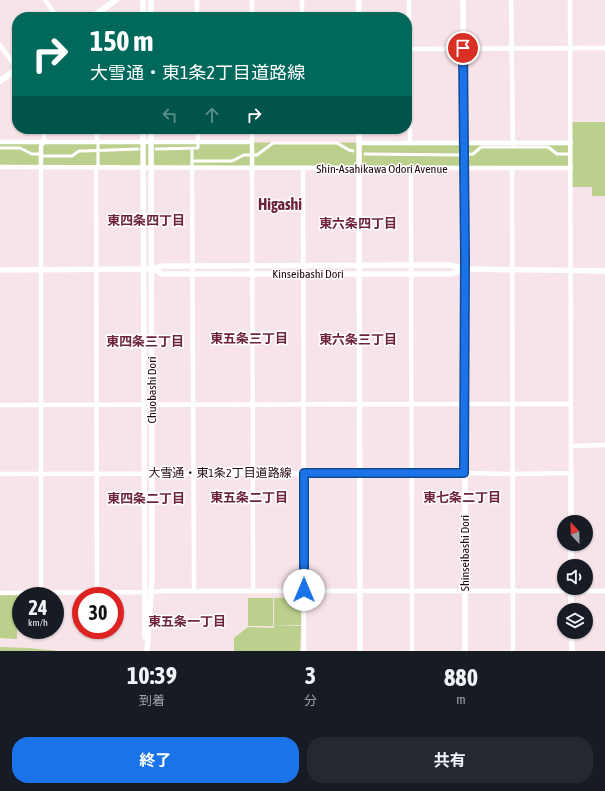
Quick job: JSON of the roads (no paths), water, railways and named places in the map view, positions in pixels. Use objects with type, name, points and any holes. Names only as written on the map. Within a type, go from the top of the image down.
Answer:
[{"type":"main road","points":[[99,12],[116,0]]},
{"type":"main road","points":[[0,81],[12,73]]},
{"type":"street","points":[[44,0],[53,12]]},
{"type":"street","points":[[143,0],[143,12]]},
{"type":"street","points":[[151,0],[151,12]]},
{"type":"street","points":[[197,0],[197,12]]},
{"type":"street","points":[[252,0],[252,12]]},
{"type":"street","points":[[302,0],[302,12]]},
{"type":"street","points":[[358,12],[359,0]]},
{"type":"street","points":[[409,0],[409,12]]},
{"type":"street","name":"Shinseibashi Dori","points":[[463,0],[465,651]]},
{"type":"street","points":[[511,0],[513,144]]},
{"type":"street","points":[[570,0],[571,515]]},
{"type":"street","points":[[0,45],[12,62]]},
{"type":"street","points":[[412,49],[605,48]]},
{"type":"street","points":[[41,587],[41,146],[44,142],[44,134]]},
{"type":"street","points":[[97,134],[96,270],[98,587]]},
{"type":"street","name":"Chuobashi Dori","points":[[143,134],[144,592],[146,651]]},
{"type":"street","name":"Chuobashi Dori","points":[[146,651],[152,592],[151,134]]},
{"type":"street","points":[[156,149],[198,148],[198,134]]},
{"type":"street","points":[[252,134],[253,590]]},
{"type":"street","points":[[359,134],[360,651]]},
{"type":"street","points":[[410,134],[410,143]]},
{"type":"street","points":[[0,142],[252,142]]},
{"type":"street","name":"Shin-Asahikawa Odori Avenue","points":[[192,161],[232,161],[244,155],[261,153],[274,143],[337,143],[352,151]]},
{"type":"street","points":[[359,143],[570,143]]},
{"type":"street","name":"Shin-Asahikawa Odori Avenue","points":[[365,154],[464,155],[473,154],[480,147],[548,147],[557,154],[571,154]]},
{"type":"street","points":[[0,148],[20,148],[32,154],[72,156],[80,151],[138,149]]},
{"type":"street","points":[[192,148],[194,591]]},
{"type":"street","name":"Shin-Asahikawa Odori Avenue","points":[[0,167],[192,167],[303,169],[571,168]]},
{"type":"street","points":[[411,168],[412,651]]},
{"type":"street","points":[[512,168],[513,651]]},
{"type":"street","points":[[303,169],[304,651]]},
{"type":"street","name":"Kinseibashi Dori","points":[[0,270],[152,269],[163,266],[450,265],[465,269],[605,271]]},
{"type":"street","name":"Kinseibashi Dori","points":[[152,269],[163,274],[451,274],[465,269]]},
{"type":"street","points":[[0,405],[571,404]]},
{"type":"street","points":[[571,446],[605,445]]},
{"type":"street","name":"大雪通・東1条2丁目道路線","points":[[0,474],[572,473]]},
{"type":"street","points":[[124,592],[253,590],[411,592],[557,589]]},
{"type":"street","points":[[593,590],[605,591]]},
{"type":"street","points":[[0,592],[12,593]]},
{"type":"street","points":[[572,639],[572,651]]},
{"type":"district","name":"Higashi","points":[[280,204]]},
{"type":"district","name":"東四条四丁目","points":[[146,220]]},
{"type":"district","name":"東六条四丁目","points":[[358,223]]},
{"type":"district","name":"東五条三丁目","points":[[249,338]]},
{"type":"district","name":"東六条三丁目","points":[[358,339]]},
{"type":"district","name":"東四条三丁目","points":[[145,341]]},
{"type":"district","name":"東五条二丁目","points":[[249,497]]},
{"type":"district","name":"東七条二丁目","points":[[462,497]]},
{"type":"district","name":"東四条二丁目","points":[[146,498]]},
{"type":"district","name":"東五条一丁目","points":[[187,621]]}]
